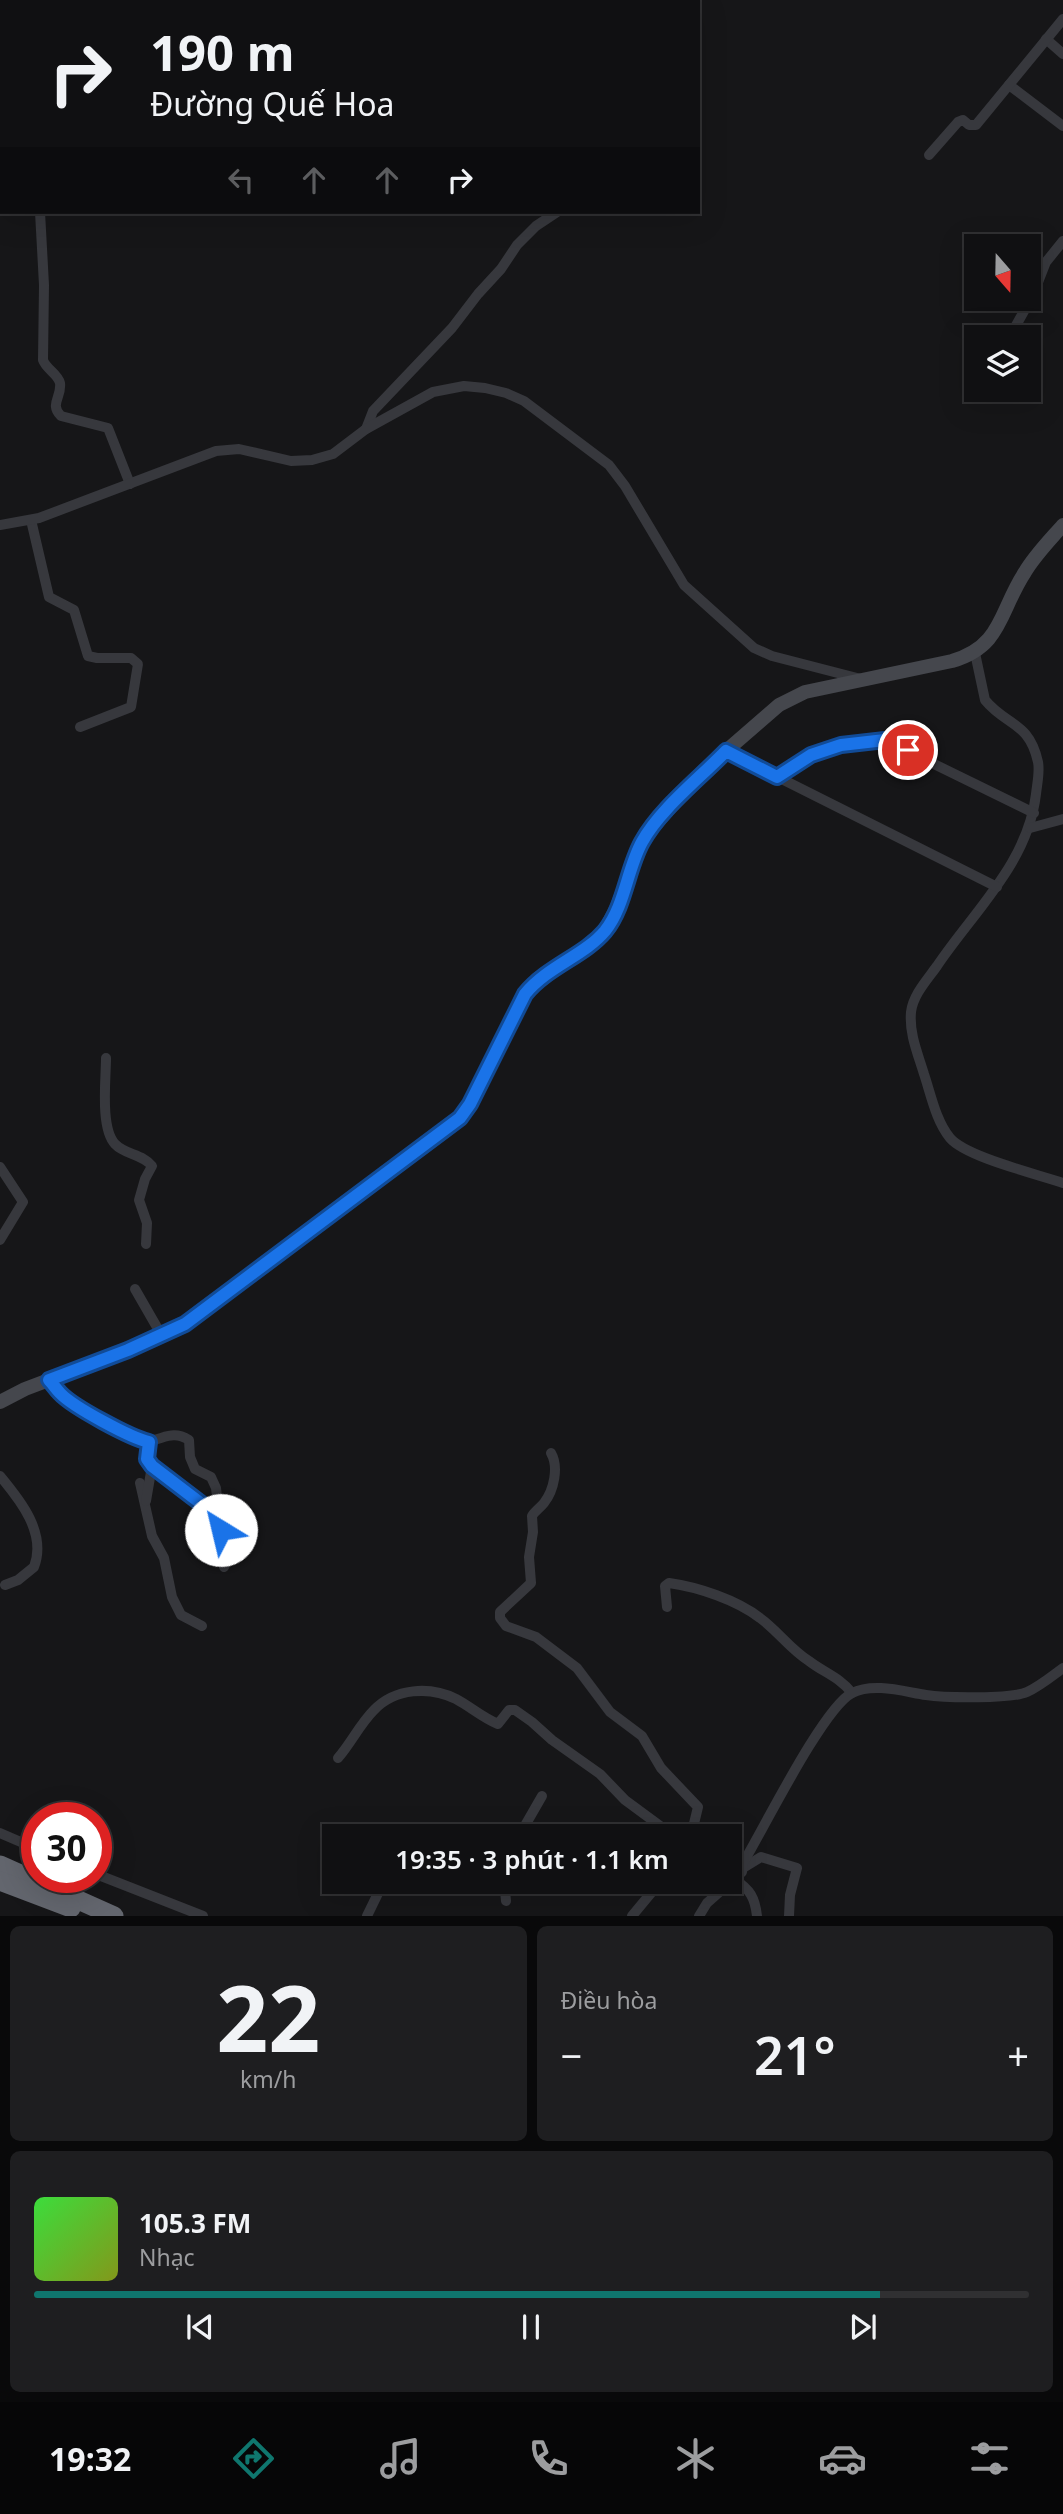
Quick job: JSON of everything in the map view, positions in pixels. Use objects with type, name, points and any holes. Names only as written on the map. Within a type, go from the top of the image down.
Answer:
[{"type":"highway","points":[[0,1865],[114,1916]]},
{"type":"highway","points":[[0,1881],[87,1916]]},
{"type":"street","points":[[929,155],[958,122],[963,120],[969,125],[976,125],[1063,19]]},
{"type":"street","points":[[1046,39],[1063,54]]},
{"type":"street","points":[[1009,85],[1063,127]]},
{"type":"street","points":[[40,214],[44,285],[43,360],[46,368],[60,384],[54,406],[61,416],[108,428],[130,484]]},
{"type":"street","points":[[366,429],[373,411],[452,328],[498,273],[517,245],[536,226],[554,214]]},
{"type":"street","points":[[1016,325],[1033,295],[1046,262],[1063,241]]},
{"type":"street","points":[[0,525],[31,520],[216,451],[239,449],[291,461],[333,454],[366,429],[420,397],[448,388],[485,388],[524,401],[609,465],[625,486],[684,585],[754,648],[772,656],[867,680]]},
{"type":"street","points":[[31,520],[49,597],[74,610],[88,656],[131,658],[138,664],[131,707],[80,727]]},
{"type":"street","points":[[0,1402],[162,1336],[185,1324],[460,1118],[470,1104],[525,994],[537,979],[596,940],[605,930],[617,909],[646,835],[726,751],[779,705],[805,692],[952,662],[975,653],[991,639],[1026,569],[1063,525]]},
{"type":"street","points":[[975,653],[985,700],[1022,729],[1032,744],[1039,765],[1034,813],[1021,848],[997,887],[961,931],[918,993],[911,1012],[913,1037],[937,1113],[950,1138],[969,1151],[1063,1183]]},
{"type":"street","points":[[777,777],[823,750],[885,740],[1034,813]]},
{"type":"street","points":[[726,751],[997,887]]},
{"type":"street","points":[[1030,828],[1063,819]]},
{"type":"street","points":[[106,1058],[106,1122],[112,1139],[116,1145],[143,1157],[152,1166],[139,1200],[146,1223],[146,1244]]},
{"type":"street","points":[[0,1167],[23,1202],[0,1240]]},
{"type":"street","points":[[135,1289],[162,1336]]},
{"type":"street","points":[[49,1380],[60,1394],[73,1403],[149,1442],[169,1434],[189,1440],[190,1457],[195,1469],[211,1477],[216,1488],[222,1539],[228,1560],[224,1567]]},
{"type":"street","points":[[149,1442],[147,1459],[152,1466],[220,1518]]},
{"type":"street","points":[[551,1453],[556,1466],[554,1478],[545,1501],[532,1516],[533,1532],[529,1557],[531,1583],[500,1612],[500,1618],[506,1626],[536,1637],[578,1668],[610,1712],[642,1736],[661,1769],[698,1807],[694,1824]]},
{"type":"street","points":[[144,1509],[152,1466]]},
{"type":"street","points":[[0,1476],[26,1511],[32,1524],[37,1552],[34,1567],[18,1580],[5,1585]]},
{"type":"street","points":[[140,1483],[144,1509],[152,1536],[164,1558],[172,1597],[181,1615],[202,1626]]},
{"type":"street","points":[[667,1607],[665,1590],[669,1583],[738,1606],[757,1615],[776,1631],[785,1643],[806,1660],[841,1681],[852,1693]]},
{"type":"street","points":[[743,1866],[797,1766],[828,1719],[852,1693],[888,1690],[930,1696],[1012,1695],[1031,1690],[1063,1668]]},
{"type":"street","points":[[338,1758],[376,1707],[411,1692],[432,1691],[455,1699],[498,1724],[509,1710],[521,1714],[600,1774],[625,1800],[658,1824]]},
{"type":"street","points":[[526,1824],[542,1797]]},
{"type":"street","points":[[0,1833],[21,1842]]},
{"type":"street","points":[[743,1866],[761,1857],[797,1868],[790,1895],[789,1916]]},
{"type":"street","points":[[112,1880],[203,1916]]},
{"type":"street","points":[[742,1884],[748,1888],[757,1916]]},
{"type":"street","points":[[367,1916],[378,1894]]},
{"type":"street","points":[[505,1894],[506,1901]]},
{"type":"street","points":[[632,1916],[650,1894]]},
{"type":"street","points":[[699,1916],[719,1894]]},
{"type":"route","points":[[221,1530],[220,1518],[152,1466],[147,1459],[149,1442],[73,1403],[60,1394],[49,1380],[128,1350],[185,1324],[460,1118],[470,1104],[525,994],[537,979],[596,940],[605,930],[617,909],[646,835],[726,751],[777,777],[811,755],[841,745],[885,740],[908,750]]}]
